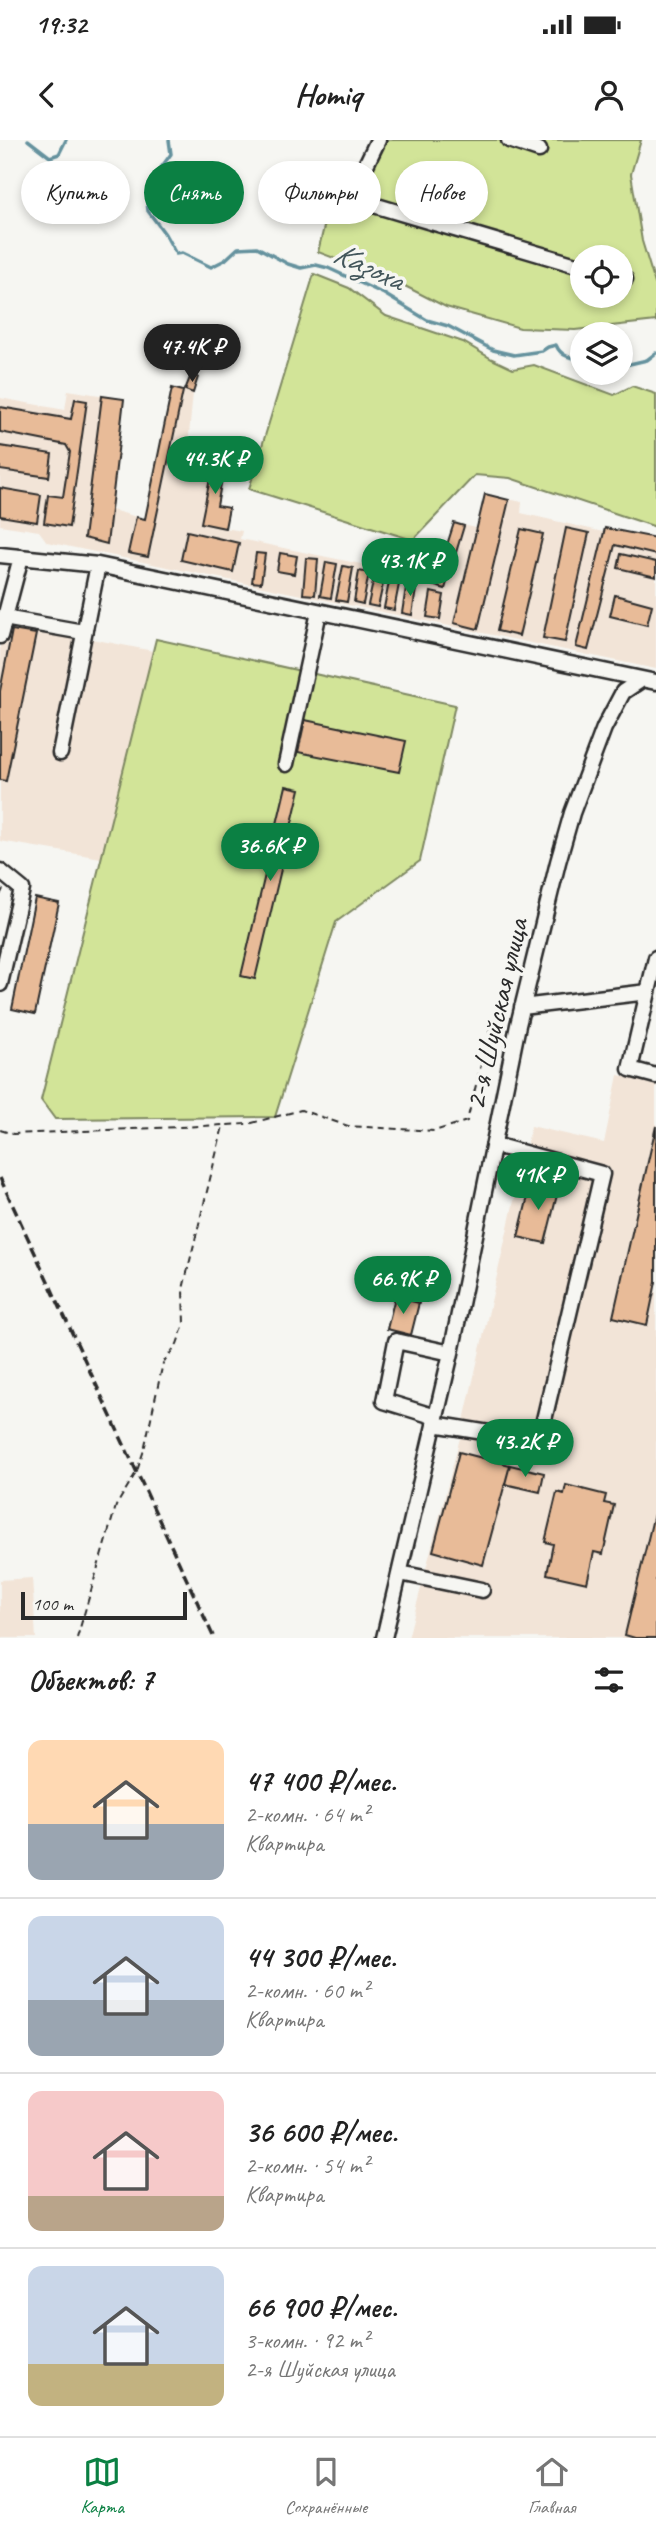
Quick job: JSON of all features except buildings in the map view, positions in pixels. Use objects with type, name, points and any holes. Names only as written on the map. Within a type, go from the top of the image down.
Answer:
[{"type":"street","points":[[378,140],[350,198],[570,263]]},
{"type":"street","points":[[509,140],[539,150]]},
{"type":"street","points":[[0,555],[98,565],[656,682]]},
{"type":"street","points":[[0,636],[21,557]]},
{"type":"street","points":[[60,753],[98,565]]},
{"type":"street","points":[[286,764],[319,612]]},
{"type":"street","points":[[4,618],[83,632]]},
{"type":"street","points":[[606,673],[623,692]]},
{"type":"street","name":"2-я Шуйская улица","points":[[384,1638],[451,1353],[522,1007],[572,813],[604,728],[623,692],[640,680]]},
{"type":"street","points":[[0,871],[22,889],[0,984]]},
{"type":"street","points":[[656,958],[630,1069],[656,1076]]},
{"type":"street","points":[[522,1007],[648,992]]},
{"type":"street","points":[[451,1353],[396,1341],[384,1401],[435,1421],[539,1441],[602,1174],[494,1146]]},
{"type":"street","points":[[400,1573],[482,1590]]},
{"type":"path","points":[[0,1130],[13,1134],[248,1124],[301,1110],[348,1126],[434,1131],[467,1121],[492,1021],[518,1026]]},
{"type":"path","points":[[76,1638],[116,1506],[137,1471],[144,1450],[163,1363],[177,1344],[184,1324],[183,1289],[223,1125]]},
{"type":"shaded area","points":[[191,375],[198,377],[193,393],[188,445],[226,457],[217,505],[229,508],[225,528],[242,531],[240,539],[419,576],[422,568],[438,572],[454,523],[476,528],[485,494],[522,502],[521,513],[603,532],[605,528],[656,538],[656,669],[47,542],[39,531],[0,525],[0,398],[65,410],[68,390],[124,399],[112,510],[144,519],[172,388],[185,390]]},
{"type":"shaded area","points":[[0,621],[153,651],[101,858],[0,841]]},
{"type":"shaded area","points":[[618,1075],[656,1082],[656,1638],[408,1638],[460,1438],[531,1126],[604,1143]]},
{"type":"shaded area","points":[[32,1578],[36,1638],[0,1638],[0,1580]]},
{"type":"green space","points":[[380,140],[641,140],[631,174],[642,241],[656,287],[656,321],[633,324],[570,322],[570,330],[520,328],[446,307],[397,282],[318,252],[325,224],[381,224],[381,161],[373,161]]},
{"type":"green space","points":[[314,274],[349,288],[386,316],[463,342],[513,369],[534,365],[570,378],[570,385],[587,385],[614,395],[632,386],[656,394],[656,527],[510,478],[475,475],[413,540],[249,489]]},
{"type":"green space","points":[[156,639],[455,705],[420,861],[336,922],[275,1117],[55,1119],[41,1100]]},
{"type":"waterway","name":"Казоха","points":[[28,140],[50,157],[59,154],[66,140]]},
{"type":"waterway","name":"Казоха","points":[[169,140],[171,154],[155,176],[147,202],[148,211],[176,254],[182,253],[211,267],[225,260],[238,248],[257,247],[301,268],[316,265],[328,268],[384,294],[427,320],[448,326],[493,350],[514,355],[542,351],[556,345],[570,357]]},
{"type":"waterway","name":"Казоха","points":[[633,363],[647,360],[656,353]]},
{"type":"railway","points":[[0,1178],[214,1638]]}]
